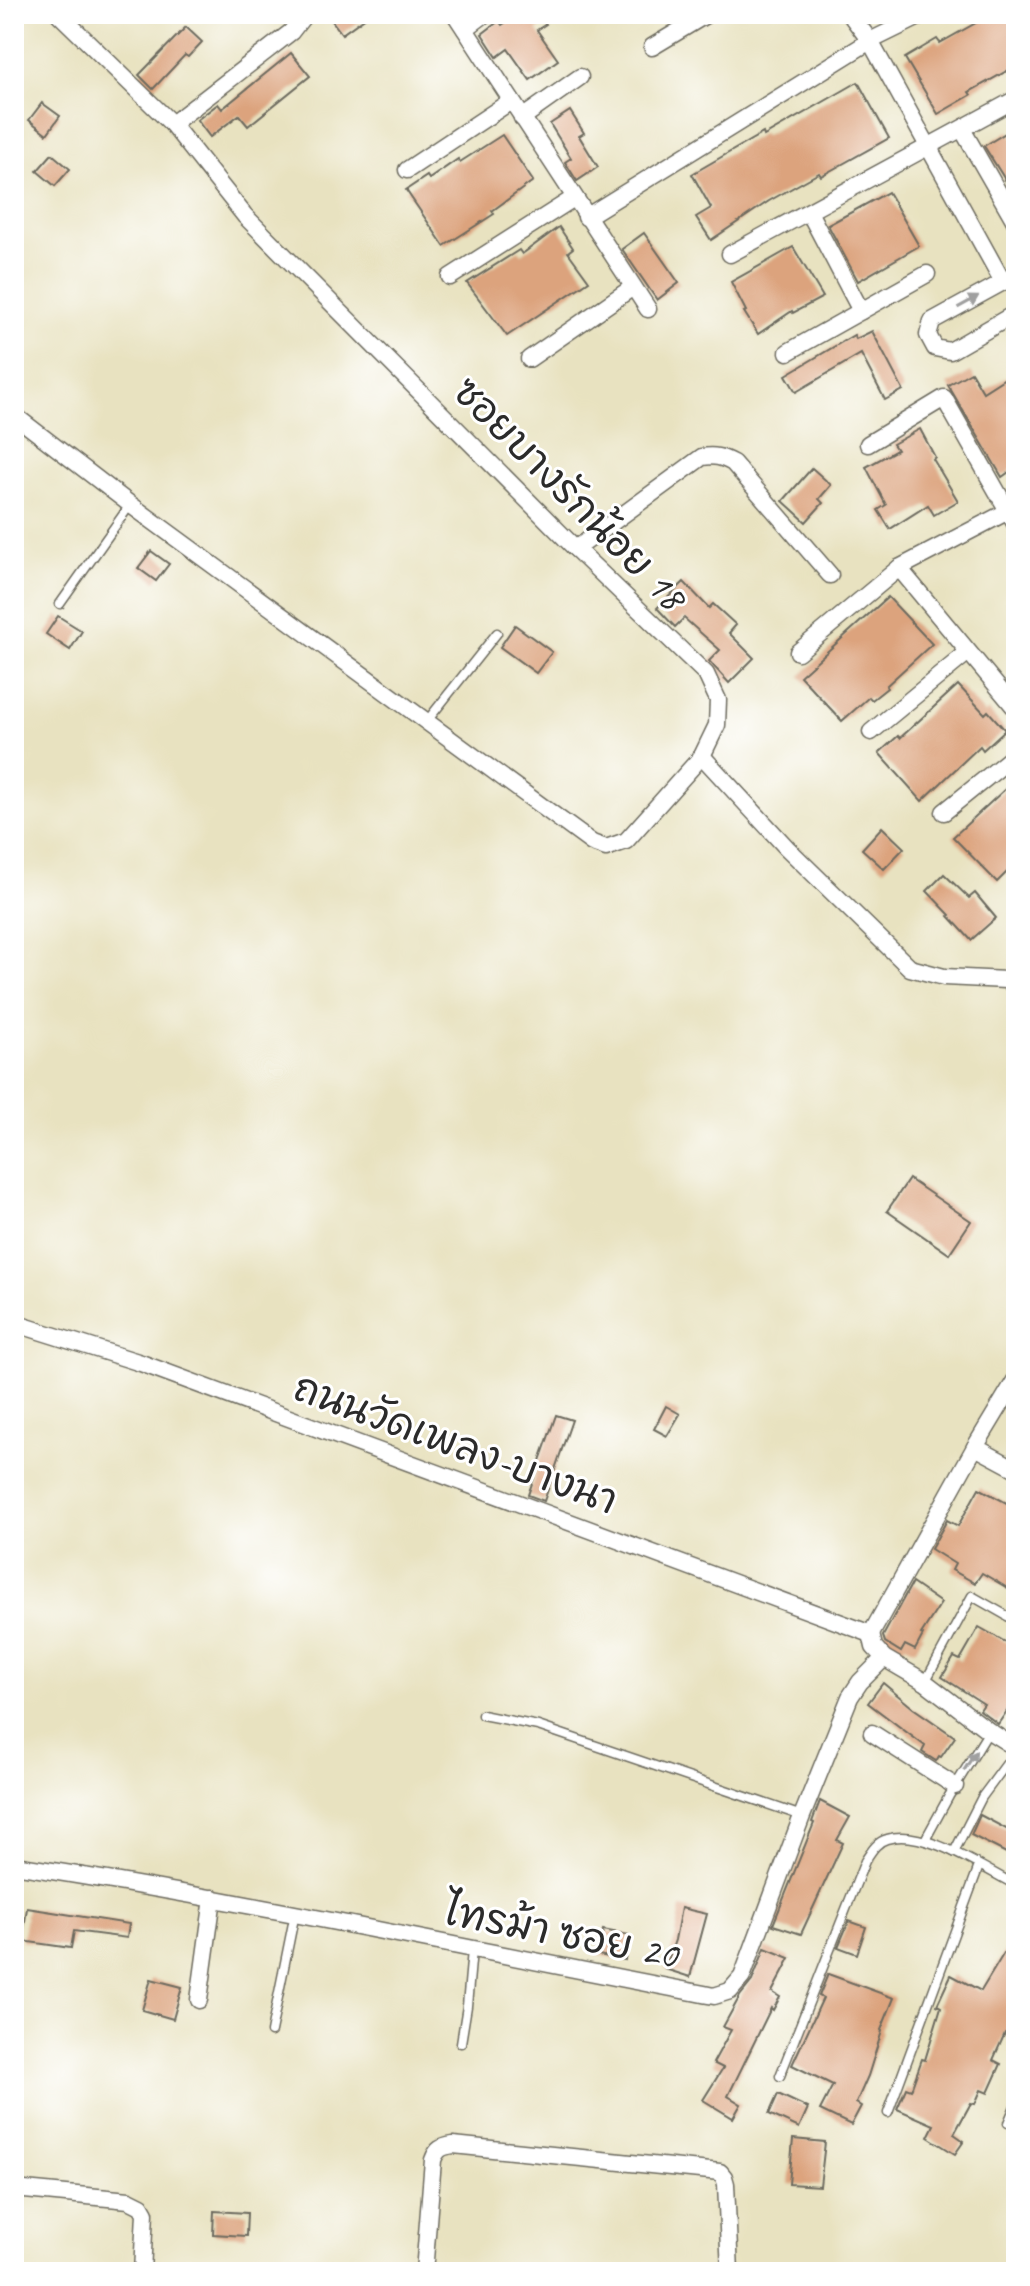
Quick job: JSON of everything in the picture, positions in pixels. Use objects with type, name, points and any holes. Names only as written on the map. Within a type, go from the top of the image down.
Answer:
[{"type":"street","name":"ซอยบางรักน้อย 18","points":[[59,14],[172,124],[245,216],[576,549],[706,674],[718,700],[717,725],[702,756],[626,841],[606,848],[592,843],[427,722]]},
{"type":"street","points":[[172,124],[291,32],[305,14]]},
{"type":"street","points":[[455,14],[648,309]]},
{"type":"street","points":[[465,29],[485,14]]},
{"type":"street","points":[[652,47],[707,14]]},
{"type":"street","points":[[850,14],[870,41],[929,147],[1010,278],[932,321],[928,335],[935,348],[950,351],[1016,313]]},
{"type":"street","points":[[586,217],[870,41],[925,14]]},
{"type":"street","points":[[522,118],[580,77]]},
{"type":"street","points":[[730,254],[1016,99]]},
{"type":"street","points":[[407,170],[511,101]]},
{"type":"street","points":[[962,129],[1016,223]]},
{"type":"street","points":[[450,277],[574,198]]},
{"type":"street","points":[[809,212],[861,311]]},
{"type":"street","points":[[788,352],[927,274]]},
{"type":"street","points":[[529,359],[633,287]]},
{"type":"street","points":[[798,652],[899,568],[1014,515],[944,398],[868,444]]},
{"type":"street","points":[[14,415],[131,505],[427,722]]},
{"type":"street","points":[[576,549],[702,457],[712,456],[733,463],[830,575]]},
{"type":"street","points":[[899,568],[1016,709]]},
{"type":"street","points":[[871,732],[967,653]]},
{"type":"street","points":[[944,812],[1016,754]]},
{"type":"street","points":[[702,756],[787,848],[910,968],[944,977],[1006,980],[1016,985]]},
{"type":"street","name":"ถนนวัดเพลง-บางนา","points":[[14,1323],[141,1363],[871,1634]]},
{"type":"street","points":[[1016,1379],[871,1634],[874,1647],[884,1658],[925,1682],[1016,1750]]},
{"type":"street","points":[[975,1447],[1016,1469]]},
{"type":"street","name":"ไทรม้า ซอย 20","points":[[14,1865],[295,1913],[714,1996],[730,1991],[742,1977],[850,1697],[884,1658]]},
{"type":"street","points":[[872,1733],[955,1786]]},
{"type":"street","points":[[199,2000],[213,1898]]},
{"type":"street","points":[[424,2272],[433,2160],[442,2147],[453,2145],[720,2172],[726,2184],[730,2272]]},
{"type":"street","points":[[14,2189],[129,2200],[141,2206],[145,2213],[142,2272]]},
{"type":"lane","points":[[60,604],[131,505]]},
{"type":"lane","points":[[427,722],[497,633]]},
{"type":"lane","points":[[925,1682],[972,1596],[1016,1621]]},
{"type":"lane","points":[[482,1715],[538,1726],[802,1816]]},
{"type":"lane","points":[[925,1840],[989,1731]]},
{"type":"lane","points":[[954,1852],[982,1797],[1016,1750]]},
{"type":"lane","points":[[780,2076],[865,1861],[876,1845],[886,1839],[902,1837],[925,1840],[1016,1885]]},
{"type":"lane","points":[[888,2113],[979,1866]]},
{"type":"lane","points":[[271,2032],[295,1913]]},
{"type":"lane","points":[[461,2043],[472,1950]]},
{"type":"lane","points":[[1008,2123],[1016,2104]]},
{"type":"building","points":[[327,14],[370,14],[342,34]]},
{"type":"building","points":[[518,14],[539,14],[546,24],[537,30],[558,60],[530,80],[508,49],[497,57],[482,34],[499,21],[502,25]]},
{"type":"building","points":[[992,14],[1016,14],[1016,66],[969,92],[971,95],[938,114],[905,58],[937,39],[940,43]]},
{"type":"building","points":[[186,27],[202,42],[153,89],[139,75]]},
{"type":"building","points":[[291,53],[310,76],[248,126],[239,115],[210,137],[197,120],[218,104],[222,109]]},
{"type":"building","points":[[858,82],[889,138],[769,201],[711,240],[696,217],[711,208],[692,174]]},
{"type":"building","points":[[42,103],[60,116],[47,134],[29,120]]},
{"type":"building","points":[[570,111],[584,133],[579,136],[598,167],[577,181],[565,162],[571,158],[550,124]]},
{"type":"building","points":[[1009,131],[1016,143],[1016,197],[984,146]]},
{"type":"building","points":[[502,135],[533,181],[492,211],[494,214],[444,246],[406,190],[458,159],[460,162]]},
{"type":"building","points":[[52,154],[70,169],[55,186],[37,171]]},
{"type":"building","points":[[888,192],[919,246],[858,281],[828,225]]},
{"type":"building","points":[[559,227],[573,248],[568,252],[589,281],[507,336],[467,283],[519,250],[522,254]]},
{"type":"building","points":[[644,233],[679,283],[657,300],[622,249]]},
{"type":"building","points":[[793,247],[823,297],[792,311],[758,334],[731,282]]},
{"type":"building","points":[[872,331],[903,390],[885,400],[861,354],[796,392],[786,375],[854,335],[856,339]]},
{"type":"building","points":[[1016,371],[1016,467],[1002,477],[948,385],[971,372],[983,392]]},
{"type":"building","points":[[920,429],[935,457],[933,459],[958,501],[934,515],[928,505],[890,529],[878,510],[886,505],[866,467],[897,450],[893,444]]},
{"type":"building","points":[[812,468],[831,485],[819,499],[823,503],[806,522],[783,501]]},
{"type":"building","points":[[151,551],[169,564],[156,581],[138,568]]},
{"type":"building","points":[[684,582],[709,608],[713,604],[736,625],[729,633],[754,658],[729,683],[709,661],[720,650],[684,618],[675,627],[657,608]]},
{"type":"building","points":[[888,597],[932,644],[887,688],[872,700],[869,697],[842,721],[800,676]]},
{"type":"building","points":[[58,616],[82,631],[70,650],[46,634]]},
{"type":"building","points":[[515,625],[552,652],[536,673],[500,647]]},
{"type":"building","points":[[958,685],[1005,730],[983,750],[980,746],[922,801],[879,753]]},
{"type":"building","points":[[1016,779],[1016,863],[997,882],[953,837]]},
{"type":"building","points":[[882,827],[904,848],[884,869],[862,849]]},
{"type":"building","points":[[944,874],[969,898],[975,893],[996,918],[971,940],[927,891]]},
{"type":"building","points":[[909,1179],[971,1221],[949,1254],[887,1211]]},
{"type":"building","points":[[666,1406],[680,1414],[667,1436],[654,1429]]},
{"type":"building","points":[[556,1415],[572,1420],[544,1501],[528,1495]]},
{"type":"building","points":[[979,1488],[1016,1508],[1016,1593],[982,1573],[975,1583],[952,1570],[955,1564],[931,1549],[947,1520],[958,1526]]},
{"type":"building","points":[[912,1583],[941,1603],[921,1634],[915,1650],[905,1645],[901,1652],[885,1642],[883,1636]]},
{"type":"building","points":[[979,1627],[1016,1648],[1016,1698],[998,1724],[980,1710],[984,1704],[942,1677],[954,1657],[960,1660]]},
{"type":"building","points":[[883,1683],[955,1737],[936,1761],[922,1752],[925,1746],[868,1703]]},
{"type":"building","points":[[820,1801],[850,1817],[837,1840],[843,1843],[801,1934],[773,1925]]},
{"type":"building","points":[[980,1815],[1016,1834],[1016,1858],[971,1835]]},
{"type":"building","points":[[27,1908],[129,1924],[127,1938],[74,1931],[71,1948],[22,1941]]},
{"type":"building","points":[[681,1908],[707,1914],[690,1977],[665,1969]]},
{"type":"building","points":[[849,1921],[866,1927],[857,1954],[838,1947]]},
{"type":"building","points":[[603,1930],[629,1935],[625,1960],[598,1955]]},
{"type":"building","points":[[1016,1933],[1016,2010],[993,2060],[1001,2064],[988,2093],[981,2090],[954,2134],[964,2141],[955,2154],[928,2137],[934,2125],[897,2109],[906,2088],[911,2090],[922,2059],[925,2060],[941,2007],[937,2005],[951,1975],[981,1991]]},
{"type":"building","points":[[765,1948],[790,1958],[772,1992],[780,1997],[773,2010],[771,2008],[728,2096],[741,2104],[733,2118],[703,2100],[723,2068],[713,2063],[731,2030],[723,2027],[752,1981]]},
{"type":"building","points":[[828,1974],[894,1998],[856,2103],[861,2106],[851,2125],[820,2110],[833,2085],[792,2065],[823,1998],[819,1996]]},
{"type":"building","points":[[151,1979],[182,1987],[173,2019],[142,2010]]},
{"type":"building","points":[[778,2094],[808,2108],[799,2128],[769,2114]]},
{"type":"building","points":[[793,2139],[825,2142],[820,2186],[789,2184]]},
{"type":"building","points":[[214,2211],[247,2213],[246,2236],[213,2234]]}]
